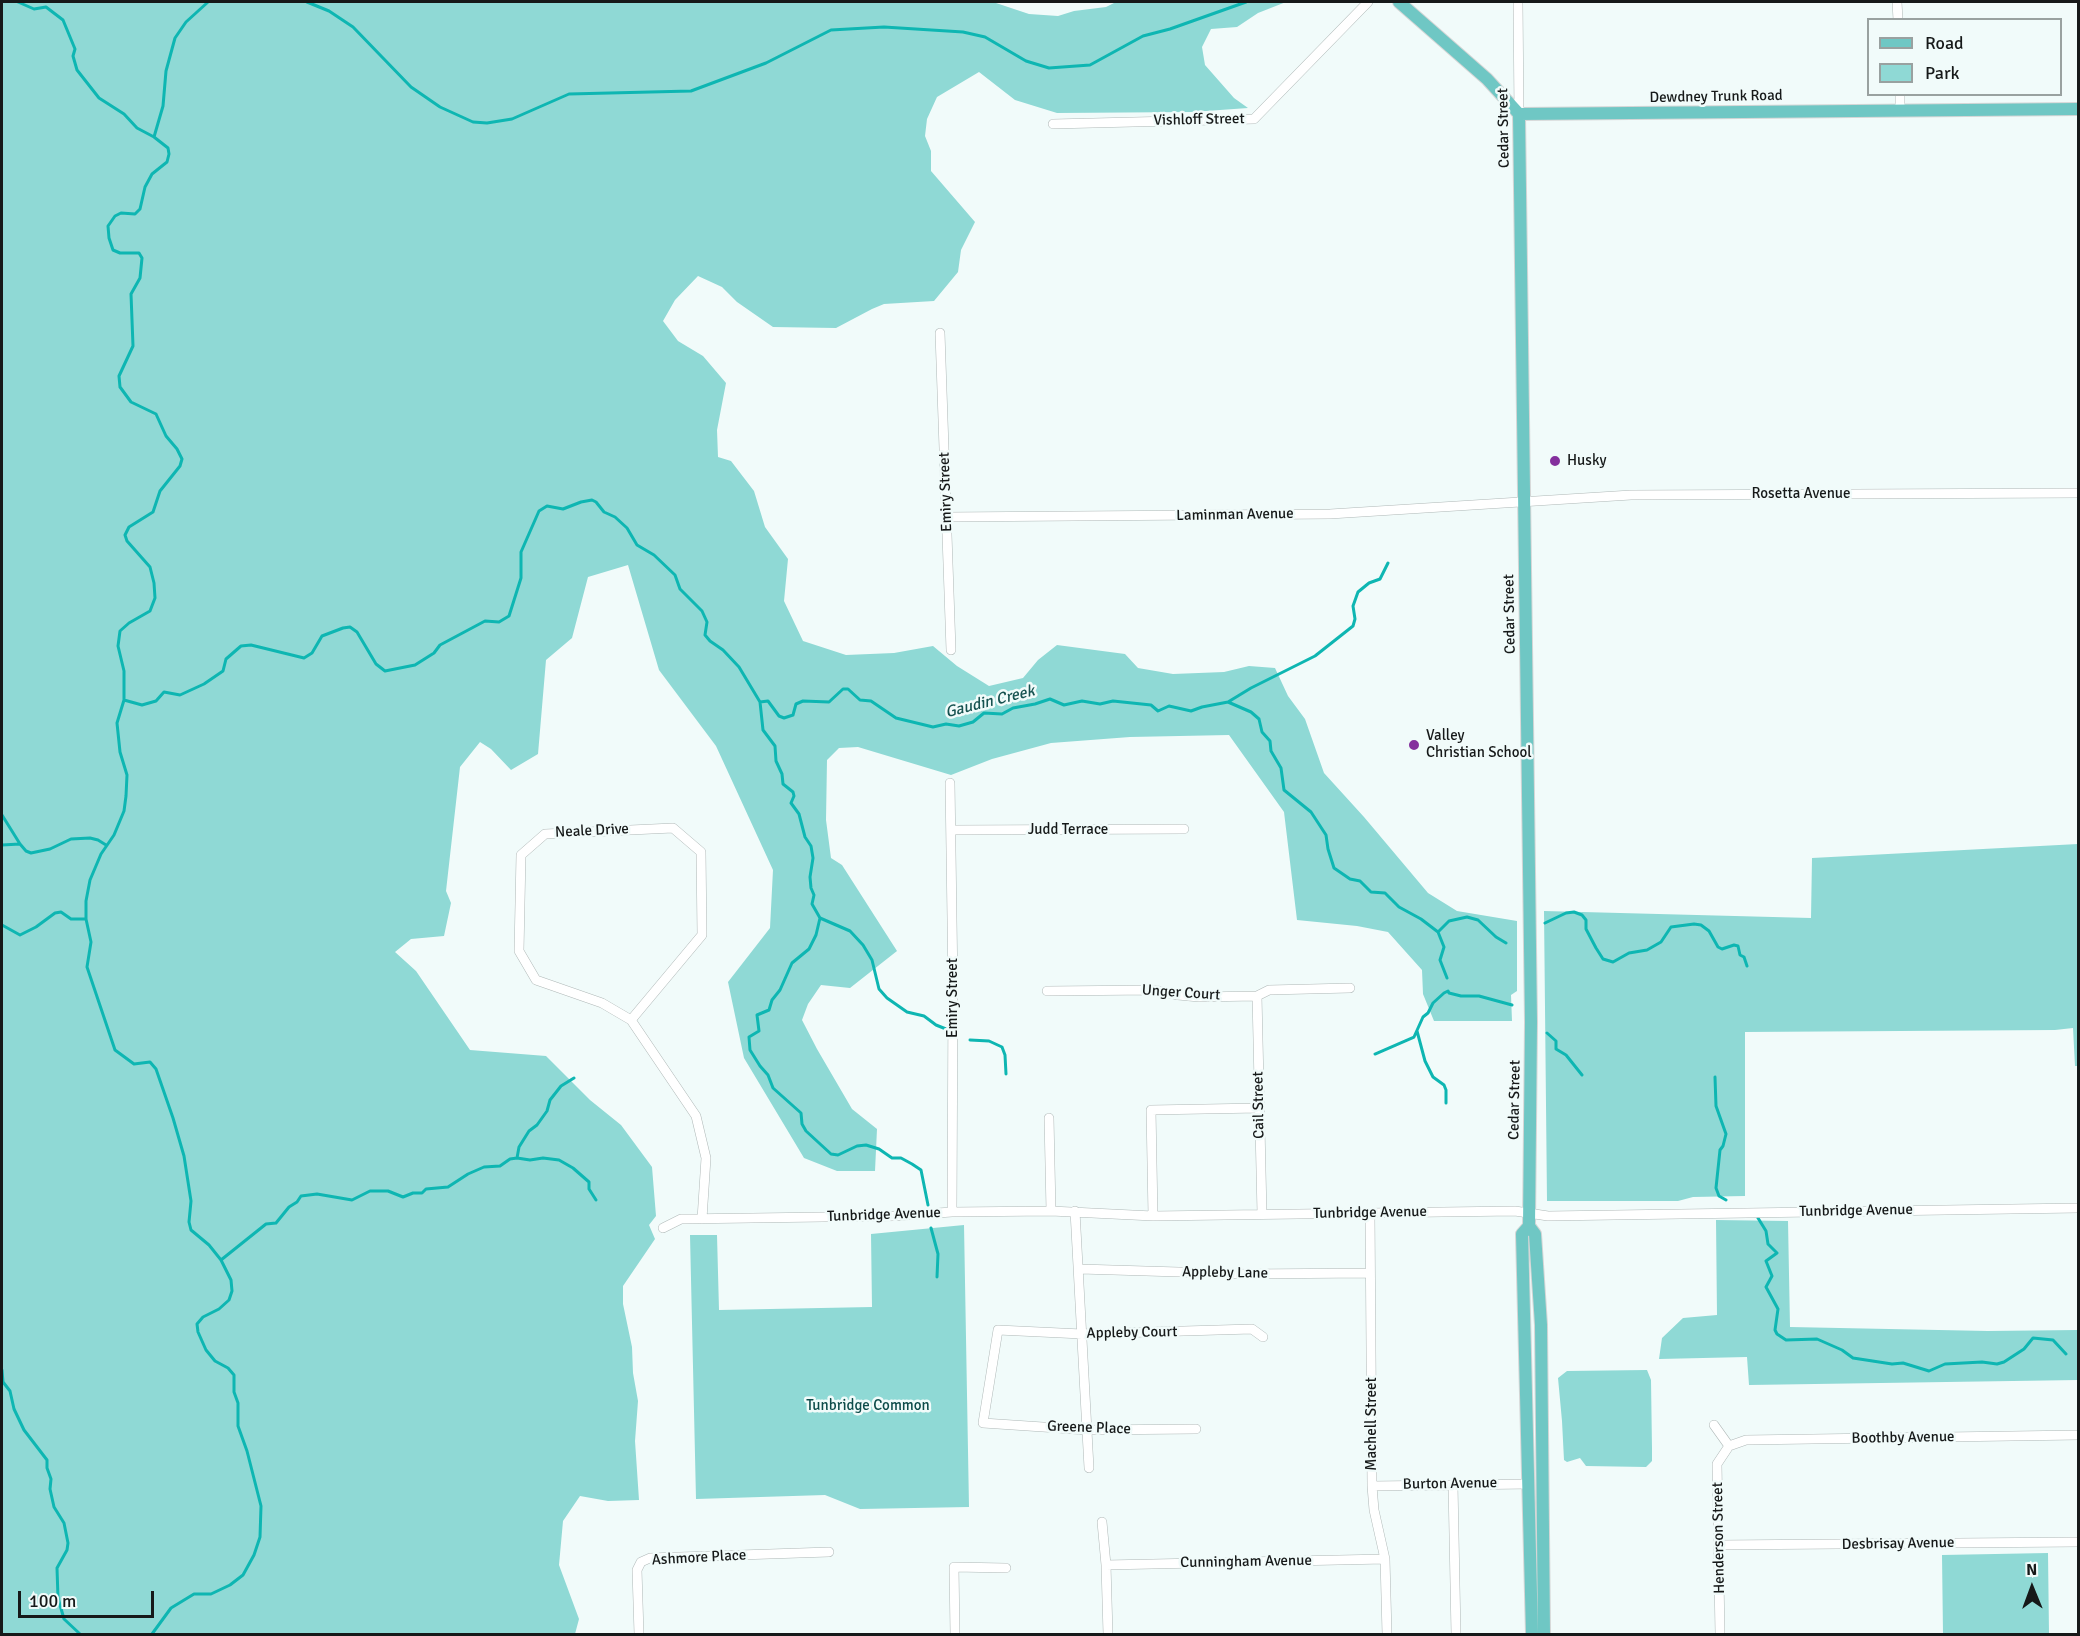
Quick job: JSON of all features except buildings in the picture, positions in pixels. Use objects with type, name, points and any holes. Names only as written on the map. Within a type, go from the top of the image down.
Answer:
[{"type":"main road","points":[[1399,2],[1487,78],[1519,114]]},
{"type":"main road","name":"Dewdney Trunk Road","points":[[1519,114],[2079,109]]},
{"type":"main road","name":"Cedar Street","points":[[1519,114],[1531,1022],[1529,1220],[1535,1234],[1541,1325],[1544,1635]]},
{"type":"main road","name":"Cedar Street","points":[[1529,1220],[1522,1234],[1532,1635]]},
{"type":"street","name":"Vishloff Street","points":[[1053,124],[1254,119],[1368,2]]},
{"type":"street","name":"Cedar Street","points":[[1518,2],[1519,114]]},
{"type":"street","points":[[1897,2],[1898,18]]},
{"type":"street","points":[[1900,96],[1900,111]]},
{"type":"street","name":"Emiry Street","points":[[940,333],[951,650]]},
{"type":"street","name":"Rosetta Avenue","points":[[1524,502],[1631,495],[2079,493]]},
{"type":"street","name":"Laminman Avenue","points":[[946,517],[1330,514],[1524,502]]},
{"type":"street","name":"Emiry Street","points":[[950,783],[952,1212]]},
{"type":"street","name":"Neale Drive","points":[[631,1020],[702,935],[701,852],[673,828],[544,834],[521,855],[519,951],[536,980],[602,1003],[631,1020],[696,1116],[706,1158],[702,1219]]},
{"type":"street","name":"Judd Terrace","points":[[952,830],[1184,829]]},
{"type":"street","name":"Unger Court","points":[[1047,991],[1154,990],[1199,997],[1257,996],[1269,990],[1350,988]]},
{"type":"street","name":"Cail Street","points":[[1257,996],[1262,1214]]},
{"type":"street","points":[[1153,1216],[1151,1110],[1259,1108]]},
{"type":"street","points":[[1049,1118],[1051,1211]]},
{"type":"street","name":"Tunbridge Avenue","points":[[663,1227],[681,1220],[894,1216],[952,1212],[1075,1211],[1153,1216],[1515,1211],[1529,1220],[1548,1216],[2079,1208]]},
{"type":"street","points":[[1075,1211],[1080,1269],[1089,1468]]},
{"type":"street","name":"Machell Street","points":[[1370,1213],[1372,1486],[1374,1510],[1385,1559],[1387,1635]]},
{"type":"street","name":"Appleby Lane","points":[[1080,1269],[1245,1274],[1370,1273]]},
{"type":"street","name":"Appleby Court","points":[[983,1423],[998,1330],[1082,1334],[1252,1329],[1263,1337]]},
{"type":"street","name":"Greene Place","points":[[983,1423],[1088,1430],[1196,1429]]},
{"type":"street","points":[[1714,1425],[1729,1446]]},
{"type":"street","name":"Boothby Avenue","points":[[1729,1446],[1746,1440],[2079,1435]]},
{"type":"street","name":"Henderson Street","points":[[1720,1635],[1717,1464],[1729,1446]]},
{"type":"street","name":"Burton Avenue","points":[[1372,1486],[1529,1484]]},
{"type":"street","points":[[1453,1485],[1456,1635]]},
{"type":"street","points":[[1102,1522],[1108,1635]]},
{"type":"street","name":"Desbrisay Avenue","points":[[1718,1545],[2079,1542]]},
{"type":"street","name":"Ashmore Place","points":[[639,1635],[638,1570],[641,1562],[650,1558],[829,1552]]},
{"type":"street","name":"Cunningham Avenue","points":[[1106,1566],[1385,1559]]},
{"type":"street","points":[[955,1635],[954,1567],[1006,1568]]},
{"type":"green space","points":[[2,2],[993,2],[1029,14],[1058,16],[1074,11],[1106,7],[1116,2],[1286,2],[1258,13],[1237,27],[1211,29],[1202,47],[1205,65],[1234,98],[1248,108],[1192,112],[1057,113],[1015,100],[979,72],[937,97],[927,119],[925,136],[931,151],[931,171],[975,222],[961,250],[958,272],[934,301],[884,304],[836,328],[773,327],[737,302],[722,287],[698,276],[675,300],[663,321],[678,341],[703,356],[726,383],[717,430],[718,457],[731,461],[754,491],[765,527],[788,559],[784,601],[803,641],[846,655],[894,653],[933,646],[957,666],[989,686],[1023,678],[1038,660],[1057,645],[1125,654],[1138,668],[1173,674],[1224,672],[1249,666],[1275,668],[1288,696],[1305,719],[1324,773],[1428,893],[1457,911],[1517,921],[1517,991],[1511,995],[1512,1021],[1434,1021],[1423,994],[1422,970],[1388,932],[1357,926],[1297,920],[1284,812],[1229,735],[1130,737],[1051,743],[992,759],[951,775],[858,747],[839,748],[827,760],[826,820],[831,858],[842,865],[897,951],[850,988],[821,985],[808,1004],[802,1020],[852,1109],[877,1129],[875,1171],[837,1171],[804,1158],[744,1058],[728,982],[770,928],[773,870],[716,746],[659,670],[628,565],[588,577],[572,638],[546,660],[538,754],[511,770],[491,749],[480,742],[460,767],[446,891],[451,903],[444,936],[411,939],[395,952],[416,971],[470,1050],[546,1056],[590,1100],[621,1125],[652,1167],[656,1216],[649,1225],[655,1239],[623,1286],[623,1304],[632,1347],[633,1373],[638,1401],[635,1441],[639,1500],[608,1501],[580,1496],[563,1521],[559,1565],[579,1619],[575,1634],[2,1634]]},
{"type":"green space","points":[[2078,844],[2078,1066],[2075,1066],[2073,1028],[1745,1032],[1745,1196],[1693,1197],[1678,1201],[1547,1201],[1544,911],[1811,918],[1812,858]]},
{"type":"green space","points":[[1716,1220],[1788,1221],[1790,1327],[1988,1331],[2078,1330],[2078,1380],[1749,1385],[1747,1357],[1659,1359],[1662,1338],[1683,1318],[1717,1315]]},
{"type":"green space","name":"Tunbridge Common","points":[[964,1225],[969,1507],[860,1509],[825,1495],[696,1499],[690,1235],[717,1235],[719,1310],[872,1307],[871,1234]]},
{"type":"green space","points":[[1647,1370],[1651,1380],[1652,1461],[1646,1467],[1586,1466],[1580,1458],[1567,1462],[1564,1460],[1558,1378],[1567,1371]]},
{"type":"green space","points":[[2048,1553],[2049,1634],[1943,1634],[1942,1555]]},
{"type":"waterway","points":[[18,2],[34,9],[46,7],[63,20],[75,49],[73,56],[77,70],[99,98],[124,114],[137,128],[168,148],[169,154],[167,162],[152,174],[145,187],[140,209],[135,214],[121,213],[115,216],[108,226],[113,250],[120,253],[139,253],[142,258],[140,278],[131,294],[133,346],[119,376],[120,387],[131,402],[156,414],[166,436],[182,459],[180,466],[160,491],[153,512],[129,527],[125,535],[127,541],[150,567],[155,598],[150,611],[120,631],[118,646],[124,671],[124,700],[117,723],[120,752],[127,775],[126,796],[124,811],[114,835],[101,854],[90,880],[86,901],[86,919],[91,942],[87,967],[115,1050],[134,1064],[150,1062],[156,1069],[184,1156],[191,1201],[189,1222],[191,1230],[209,1245],[221,1260],[231,1280],[232,1291],[229,1300],[219,1309],[203,1317],[197,1324],[198,1332],[206,1350],[215,1361],[228,1368],[234,1375],[238,1426],[261,1506],[260,1537],[254,1555],[243,1575],[230,1585],[211,1594],[194,1594],[171,1608],[152,1634]]},
{"type":"waterway","points":[[154,137],[163,106],[166,71],[175,38],[186,22],[208,2]]},
{"type":"waterway","points":[[307,2],[329,11],[353,27],[411,87],[440,107],[473,122],[487,123],[512,119],[569,94],[691,91],[766,63],[831,30],[884,27],[963,32],[985,37],[1026,61],[1049,68],[1090,65],[1143,36],[1170,29],[1246,2]]},
{"type":"waterway","name":"Gaudin Creek","points":[[124,700],[142,705],[156,701],[164,692],[180,695],[204,684],[223,671],[226,659],[241,646],[251,645],[304,658],[312,653],[322,636],[350,627],[357,632],[376,664],[385,671],[415,665],[434,653],[440,645],[485,621],[499,622],[509,616],[521,578],[521,552],[539,511],[547,506],[563,509],[592,500],[604,512],[615,517],[627,528],[637,545],[654,555],[675,575],[680,589],[702,611],[707,622],[705,635],[739,667],[760,702],[768,701],[779,716],[784,718],[793,715],[796,704],[803,701],[829,702],[843,689],[848,689],[860,700],[871,701],[896,718],[933,727],[946,724],[959,726],[973,722],[984,713],[1002,714],[1013,708],[1050,699],[1064,705],[1082,701],[1100,704],[1113,701],[1151,705],[1158,711],[1169,706],[1191,711],[1228,702],[1251,712],[1259,719],[1262,732],[1270,741],[1271,751],[1281,768],[1284,790],[1311,812],[1326,835],[1334,868],[1350,879],[1360,881],[1371,892],[1385,893],[1399,907],[1438,932],[1444,947],[1440,960],[1447,978]]},
{"type":"waterway","points":[[1228,702],[1315,656],[1353,626],[1355,619],[1353,606],[1358,592],[1369,583],[1380,579],[1388,563]]},
{"type":"waterway","points":[[760,702],[763,730],[775,746],[776,761],[782,774],[783,784],[793,792],[791,803],[799,814],[805,837],[811,846],[813,858],[810,877],[814,895],[812,904],[820,918],[816,935],[809,949],[792,963],[769,1010],[757,1015],[759,1031],[749,1037],[750,1050],[768,1075],[773,1088],[801,1113],[802,1124],[806,1131],[831,1154],[838,1155],[857,1146],[866,1145],[879,1149],[892,1158],[901,1158],[921,1170],[928,1205]]},
{"type":"waterway","points":[[2,815],[20,844],[31,853],[50,849],[71,839],[90,838],[106,845]]},
{"type":"waterway","points":[[2,845],[20,844]]},
{"type":"waterway","points":[[2,925],[20,935],[55,913],[61,912],[71,919],[86,919]]},
{"type":"waterway","points":[[1545,923],[1566,913],[1574,912],[1582,915],[1586,920],[1586,929],[1603,959],[1613,962],[1629,953],[1647,950],[1661,942],[1671,927],[1701,925],[1709,931],[1718,947],[1722,949],[1738,946],[1740,955],[1744,957],[1747,966]]},
{"type":"waterway","points":[[1438,932],[1449,921],[1467,917],[1478,920],[1506,943]]},
{"type":"waterway","points":[[820,918],[850,931],[863,945],[872,960],[879,989],[887,998],[907,1012],[924,1016],[946,1029]]},
{"type":"waterway","points":[[1448,991],[1461,996],[1479,996],[1512,1005]]},
{"type":"waterway","points":[[1375,1054],[1414,1037],[1423,1017],[1433,1003],[1448,991]]},
{"type":"waterway","points":[[1417,1031],[1425,1061],[1433,1077],[1444,1085],[1446,1103]]},
{"type":"waterway","points":[[1547,1033],[1556,1041],[1556,1049],[1566,1055],[1582,1075]]},
{"type":"waterway","points":[[970,1040],[989,1041],[1002,1047],[1006,1074]]},
{"type":"waterway","name":"Gaudin Creek","points":[[1715,1077],[1716,1106],[1726,1134],[1720,1150],[1716,1188],[1719,1196],[1726,1200]]},
{"type":"waterway","points":[[517,1158],[519,1147],[529,1131],[537,1125],[547,1111],[550,1100],[561,1086],[574,1078]]},
{"type":"waterway","points":[[221,1260],[266,1224],[276,1223],[301,1196],[317,1194],[352,1200],[370,1191],[388,1191],[403,1197],[413,1193],[422,1193],[426,1189],[448,1187],[468,1174],[484,1167],[500,1166],[510,1159],[559,1160],[573,1168],[589,1182],[589,1189],[596,1200]]},
{"type":"waterway","name":"Gaudin Creek","points":[[1758,1218],[1766,1231],[1768,1244],[1777,1253],[1766,1261],[1772,1276],[1766,1287],[1778,1309],[1775,1330],[1786,1340],[1817,1339],[1842,1350],[1853,1358],[1892,1364],[1903,1363],[1929,1371],[1945,1364],[2004,1362],[2024,1349],[2033,1338],[2053,1340],[2066,1354]]},
{"type":"waterway","points":[[931,1228],[938,1254],[937,1277]]},
{"type":"waterway","points":[[2,1370],[3,1382],[10,1391],[14,1409],[24,1430],[47,1460],[54,1507],[64,1523],[68,1543],[67,1550],[57,1568],[58,1598],[64,1619],[80,1634]]},
{"type":"place","name":"Husky","points":[[1555,461]]},
{"type":"place","name":"Valley Christian School","points":[[1414,745]]}]
